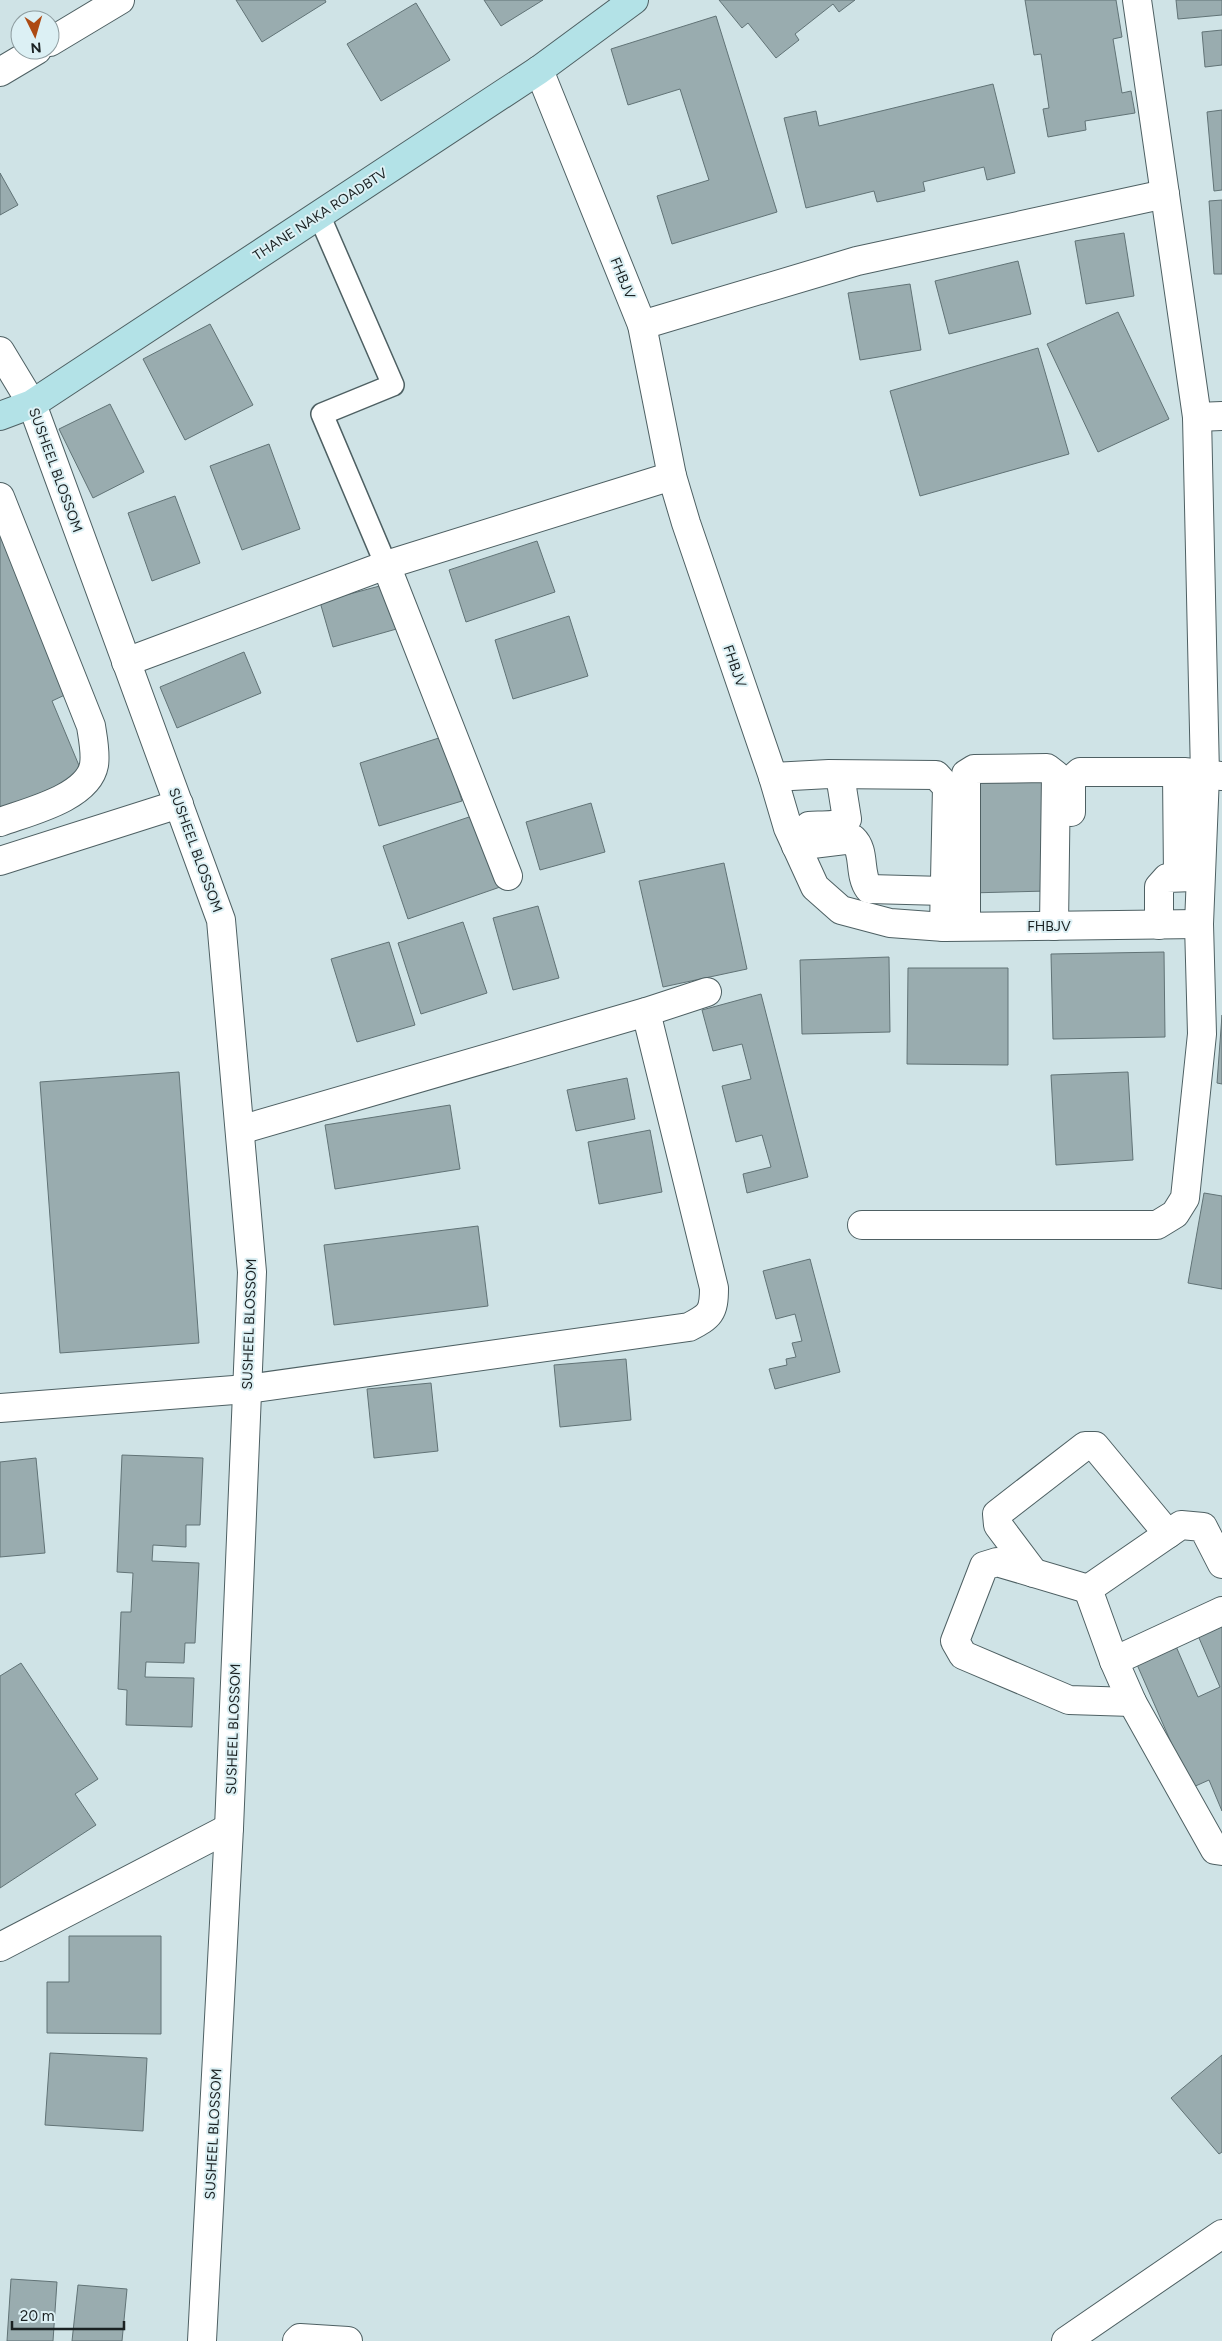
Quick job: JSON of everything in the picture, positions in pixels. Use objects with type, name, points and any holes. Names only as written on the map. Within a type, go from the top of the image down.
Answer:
[{"type":"main road","name":"THANE NAKA ROADBTV","points":[[0,416],[32,404],[539,70],[634,0]]},
{"type":"street","points":[[60,36],[120,0]]},
{"type":"street","points":[[1137,0],[1165,194],[1210,417],[1214,776],[1190,838]]},
{"type":"street","points":[[0,72],[20,60]]},
{"type":"street","name":"FHBJV","points":[[539,70],[642,325],[672,476],[686,524],[795,844],[815,887],[841,910],[893,922],[955,927],[1199,924]]},
{"type":"street","points":[[642,325],[857,261],[1165,194]]},
{"type":"street","name":"SUSHEEL BLOSSOM","points":[[0,351],[32,404],[221,920],[252,1272],[229,1828],[202,2341]]},
{"type":"street","points":[[126,662],[386,565],[672,476]]},
{"type":"street","points":[[0,497],[91,726],[94,744],[94,766],[89,778],[78,790],[0,822]]},
{"type":"street","points":[[386,565],[508,876]]},
{"type":"street","points":[[955,927],[966,774],[974,769],[1047,768],[1056,775],[1061,926]]},
{"type":"street","points":[[1061,926],[1071,780],[1080,772],[1177,773],[1214,776]]},
{"type":"street","points":[[862,1225],[1157,1224],[1175,1214],[1185,1198],[1202,1034],[1199,924],[1189,877],[1190,838],[1177,773]]},
{"type":"street","points":[[795,844],[847,819],[840,775]]},
{"type":"street","points":[[773,777],[936,775],[947,787],[944,891],[955,927]]},
{"type":"street","points":[[0,860],[179,804]]},
{"type":"street","points":[[795,844],[853,839],[858,844],[864,883],[869,889],[944,891]]},
{"type":"street","points":[[1159,924],[1159,887],[1167,878],[1189,877]]},
{"type":"street","points":[[892,889],[893,922]]},
{"type":"street","points":[[240,1130],[646,1012],[707,992]]},
{"type":"street","points":[[0,1408],[247,1389],[689,1328],[705,1318],[714,1306],[714,1288],[646,1012]]},
{"type":"street","points":[[1034,1573],[998,1525],[997,1514],[1085,1446],[1095,1446],[1168,1534]]},
{"type":"street","points":[[1088,1589],[1181,1525],[1203,1527],[1222,1564]]},
{"type":"street","points":[[1088,1589],[997,1562],[984,1566],[955,1641],[963,1655],[1069,1700],[1132,1702]]},
{"type":"street","points":[[1088,1589],[1114,1661],[1132,1702],[1215,1850],[1222,1851]]},
{"type":"street","points":[[1114,1661],[1222,1611]]},
{"type":"street","points":[[0,1947],[229,1828]]},
{"type":"street","points":[[1073,2339],[1222,2234]]},
{"type":"street","points":[[297,2341],[300,2338],[348,2341]]},
{"type":"lane","points":[[319,215],[393,385],[322,414],[386,565]]},
{"type":"building","points":[[236,0],[325,0],[326,2],[262,42]]},
{"type":"building","points":[[484,0],[543,0],[501,26]]},
{"type":"building","points":[[719,0],[855,0],[839,12],[833,4],[795,34],[799,40],[776,58],[748,23],[742,28]]},
{"type":"building","points":[[1025,0],[1116,0],[1122,37],[1113,39],[1122,93],[1131,91],[1135,113],[1085,121],[1086,130],[1048,137],[1043,109],[1049,108],[1041,54],[1034,55]]},
{"type":"building","points":[[1176,0],[1222,0],[1222,15],[1178,19]]},
{"type":"building","points":[[416,3],[450,60],[381,101],[347,44]]},
{"type":"building","points":[[716,16],[777,212],[672,244],[657,196],[709,180],[680,89],[628,105],[611,49]]},
{"type":"building","points":[[1222,30],[1222,65],[1205,67],[1202,32]]},
{"type":"building","points":[[993,84],[1015,173],[987,180],[984,167],[923,182],[925,191],[877,202],[874,191],[806,208],[784,118],[816,111],[819,126]]},
{"type":"building","points":[[1222,110],[1222,190],[1214,191],[1207,112]]},
{"type":"building","points":[[0,173],[18,205],[0,215]]},
{"type":"building","points":[[1222,200],[1222,274],[1214,274],[1209,201]]},
{"type":"building","points":[[1124,233],[1134,296],[1086,304],[1075,241]]},
{"type":"building","points":[[1018,261],[1031,314],[949,334],[935,281]]},
{"type":"building","points":[[910,284],[921,350],[860,360],[848,293]]},
{"type":"building","points":[[1118,312],[1169,419],[1098,452],[1047,344]]},
{"type":"building","points":[[210,324],[253,405],[185,440],[143,359]]},
{"type":"building","points":[[1038,348],[1069,454],[920,496],[890,391]]},
{"type":"building","points":[[110,404],[144,472],[93,498],[59,429]]},
{"type":"building","points":[[269,444],[300,529],[242,550],[210,466]]},
{"type":"building","points":[[175,496],[200,563],[152,581],[128,513]]},
{"type":"building","points":[[0,518],[69,693],[52,701],[83,775],[0,810]]},
{"type":"building","points":[[537,541],[555,592],[466,622],[449,570]]},
{"type":"building","points":[[387,584],[400,628],[333,647],[320,602]]},
{"type":"building","points":[[569,616],[588,676],[513,699],[495,640]]},
{"type":"building","points":[[244,652],[261,693],[177,728],[160,687]]},
{"type":"building","points":[[442,737],[462,801],[379,826],[360,763]]},
{"type":"building","points":[[970,781],[1048,782],[1048,891],[969,893]]},
{"type":"building","points":[[591,803],[605,852],[540,870],[526,822]]},
{"type":"building","points":[[478,814],[503,886],[408,919],[383,846]]},
{"type":"building","points":[[724,863],[747,969],[663,987],[639,881]]},
{"type":"building","points":[[538,906],[559,978],[513,990],[493,918]]},
{"type":"building","points":[[463,922],[487,993],[421,1014],[398,943]]},
{"type":"building","points":[[389,942],[415,1025],[357,1042],[331,959]]},
{"type":"building","points":[[1164,952],[1165,1037],[1053,1039],[1051,954]]},
{"type":"building","points":[[889,957],[890,1032],[802,1034],[800,960]]},
{"type":"building","points":[[908,968],[1008,968],[1008,1065],[907,1064]]},
{"type":"building","points":[[761,994],[808,1177],[747,1193],[743,1174],[771,1167],[762,1135],[736,1142],[722,1086],[751,1079],[742,1044],[713,1051],[702,1010]]},
{"type":"building","points":[[1222,1015],[1222,1084],[1217,1083]]},
{"type":"building","points":[[179,1072],[199,1343],[60,1353],[40,1082]]},
{"type":"building","points":[[1128,1072],[1133,1160],[1056,1165],[1051,1075]]},
{"type":"building","points":[[627,1078],[635,1119],[576,1131],[567,1090]]},
{"type":"building","points":[[450,1105],[460,1169],[335,1189],[325,1125]]},
{"type":"building","points":[[650,1130],[662,1192],[599,1204],[588,1142]]},
{"type":"building","points":[[1204,1193],[1222,1196],[1222,1289],[1188,1283]]},
{"type":"building","points":[[478,1226],[488,1306],[334,1325],[324,1245]]},
{"type":"building","points":[[810,1259],[840,1372],[775,1389],[769,1369],[787,1365],[786,1359],[796,1357],[792,1343],[802,1341],[795,1314],[776,1319],[763,1271]]},
{"type":"building","points":[[626,1359],[631,1420],[560,1427],[554,1365]]},
{"type":"building","points":[[431,1383],[438,1451],[374,1458],[367,1389]]},
{"type":"building","points":[[122,1455],[203,1458],[200,1525],[186,1525],[186,1547],[153,1545],[152,1561],[199,1563],[195,1643],[185,1643],[184,1663],[146,1662],[145,1677],[194,1678],[192,1727],[126,1725],[127,1690],[118,1689],[121,1612],[131,1612],[133,1573],[117,1572]]},
{"type":"building","points":[[36,1458],[45,1553],[0,1557],[0,1462]]},
{"type":"building","points":[[1222,1620],[1222,1811],[1209,1780],[1191,1788],[1135,1660],[1175,1644],[1198,1697],[1220,1687],[1196,1631]]},
{"type":"building","points":[[21,1663],[98,1779],[75,1794],[96,1825],[0,1888],[0,1676]]},
{"type":"building","points":[[69,1936],[161,1936],[161,2034],[47,2033],[47,1982],[69,1982]]},
{"type":"building","points":[[50,2053],[147,2058],[143,2131],[45,2125]]},
{"type":"building","points":[[1222,2055],[1222,2152],[1219,2154],[1171,2098]]},
{"type":"building","points":[[11,2279],[57,2282],[53,2341],[7,2341]]},
{"type":"building","points":[[78,2285],[127,2289],[122,2341],[72,2341]]}]
